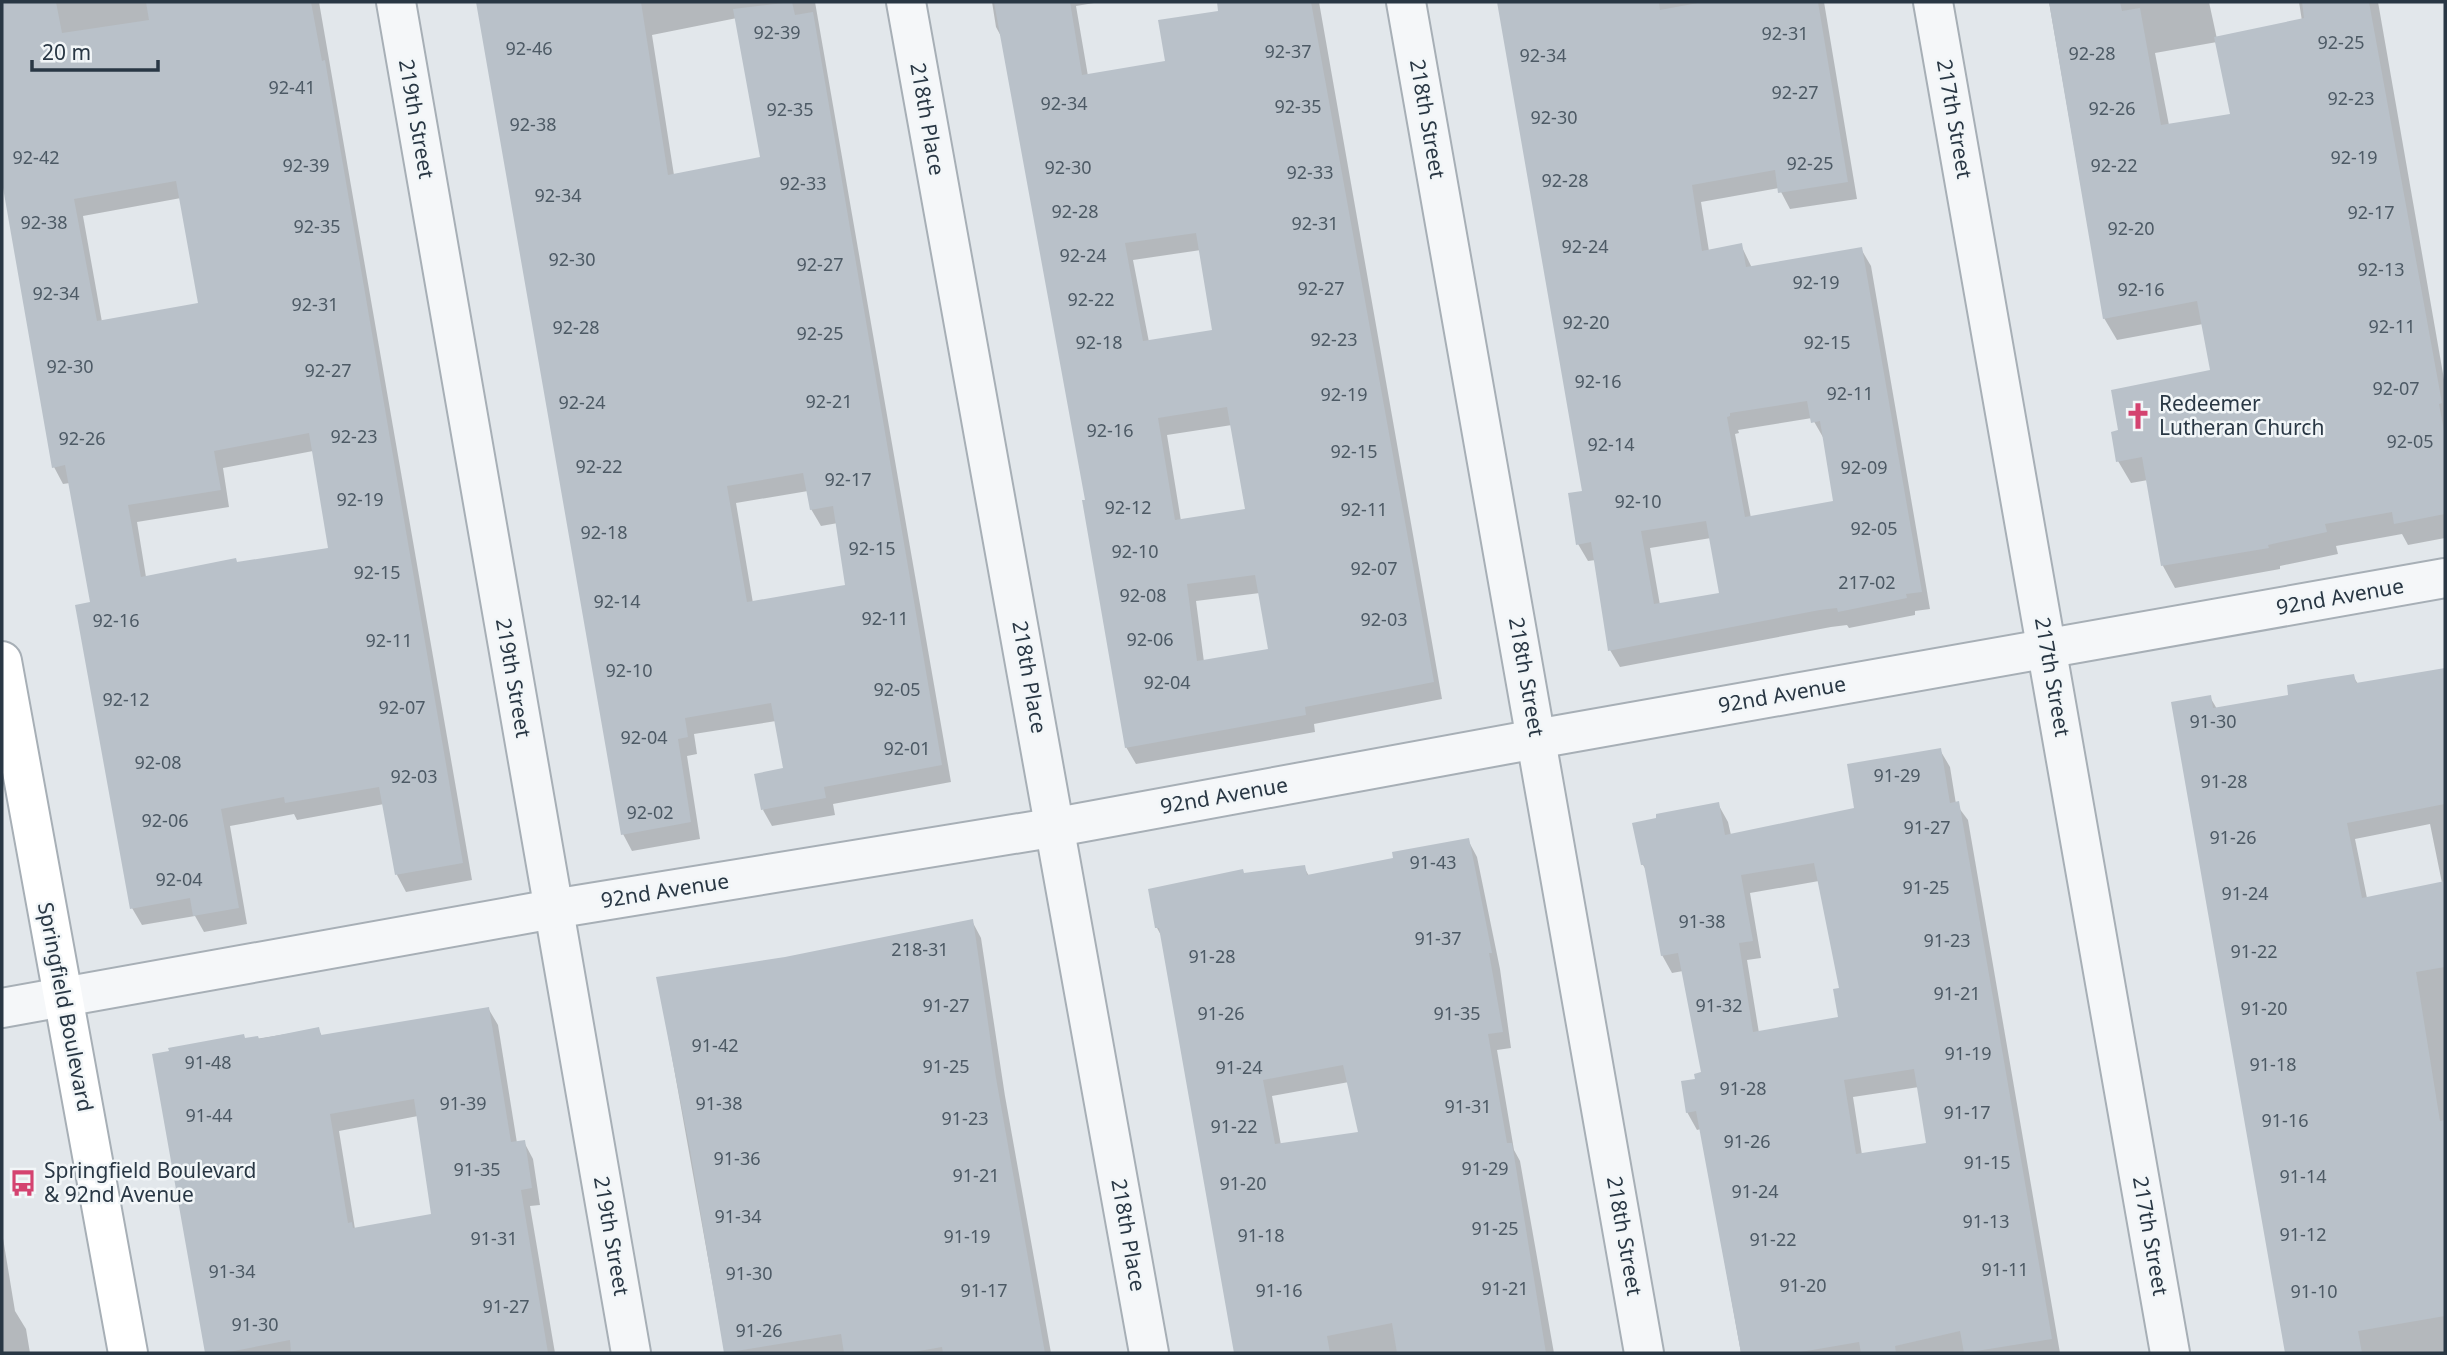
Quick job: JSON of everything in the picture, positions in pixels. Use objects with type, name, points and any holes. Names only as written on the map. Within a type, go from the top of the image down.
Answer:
[{"type":"main road","name":"Springfield Boulevard","points":[[2,661],[128,1353]]},
{"type":"street","name":"219th Street","points":[[396,2],[631,1353]]},
{"type":"street","name":"218th Place","points":[[906,2],[1057,827],[1149,1353]]},
{"type":"street","name":"218th Street","points":[[1406,2],[1644,1353]]},
{"type":"street","name":"217th Street","points":[[1933,2],[2171,1353]]},
{"type":"street","name":"92nd Avenue","points":[[2,1008],[553,909],[1057,827],[1536,738],[2445,578]]},
{"type":"building","points":[[2,2],[56,2],[62,33],[149,20],[146,2],[311,2],[322,61],[325,60],[463,863],[395,875],[379,787],[285,803],[284,797],[221,809],[239,908],[193,916],[190,898],[130,909],[75,605],[90,602],[65,465],[52,468],[2,182]],"holes":[[[176,181],[198,303],[97,321],[74,199]],[[309,433],[328,548],[237,562],[236,558],[141,577],[128,505],[221,490],[214,451]]]},
{"type":"building","points":[[476,2],[641,2],[668,175],[760,157],[733,9],[792,2],[795,15],[813,12],[942,765],[824,787],[826,798],[761,810],[754,774],[783,768],[771,703],[685,718],[688,737],[678,739],[691,822],[621,835]],"holes":[[[803,473],[810,510],[833,506],[845,585],[747,602],[727,486]]]},
{"type":"building","points":[[994,2],[1070,2],[1082,75],[1165,61],[1158,20],[1218,11],[1217,2],[1311,2],[1434,682],[1305,707],[1306,715],[1125,748],[1082,500],[1085,500]],"holes":[[[1196,233],[1212,330],[1143,341],[1125,243]],[[1227,407],[1245,509],[1175,520],[1158,418]],[[1255,575],[1268,649],[1197,661],[1187,584]]]},
{"type":"building","points":[[1497,2],[1659,2],[1660,10],[1703,2],[1818,2],[1848,182],[1778,193],[1775,170],[1692,185],[1702,251],[1742,243],[1746,267],[1862,247],[1922,592],[1906,594],[1907,598],[1838,612],[1837,608],[1820,610],[1608,651],[1591,542],[1576,545],[1568,493],[1582,491]],"holes":[[[1807,401],[1811,423],[1820,421],[1833,501],[1745,517],[1727,417],[1730,413]],[[1706,521],[1719,593],[1654,604],[1641,531]]]},
{"type":"building","points":[[2049,2],[2120,2],[2122,11],[2140,8],[2161,125],[2230,114],[2214,37],[2304,18],[2302,2],[2369,2],[2442,403],[2439,404],[2445,436],[2445,514],[2394,524],[2392,512],[2325,524],[2327,532],[2268,545],[2269,548],[2161,566],[2142,457],[2116,462],[2111,432],[2118,430],[2111,390],[2210,370],[2197,301],[2103,319]]},
{"type":"building","points":[[2445,668],[2445,804],[2347,823],[2362,898],[2445,881],[2445,967],[2416,972],[2440,1121],[2445,1120],[2445,1316],[2358,1331],[2362,1353],[2285,1353],[2171,702],[2211,695],[2213,708],[2288,695],[2287,685],[2354,674],[2356,683]]},
{"type":"building","points":[[1941,748],[1950,803],[1959,801],[2052,1339],[1964,1353],[1960,1331],[1895,1346],[1896,1353],[1861,1353],[1859,1342],[1795,1353],[1741,1353],[1696,1111],[1686,1113],[1681,1081],[1695,1079],[1694,1074],[1701,1072],[1678,953],[1661,956],[1644,865],[1641,865],[1632,823],[1656,818],[1656,814],[1719,802],[1725,835],[1854,808],[1847,764]],"holes":[[[1814,863],[1839,988],[1833,989],[1838,1017],[1753,1032],[1739,943],[1753,941],[1741,875]],[[1914,1069],[1926,1143],[1856,1154],[1844,1080]]]},
{"type":"building","points":[[1469,838],[1492,953],[1489,953],[1503,1032],[1488,1034],[1507,1143],[1512,1143],[1546,1353],[1397,1353],[1392,1323],[1327,1336],[1330,1353],[1234,1353],[1159,928],[1155,928],[1148,889],[1243,869],[1244,873],[1305,865],[1307,875],[1393,858],[1392,852]],"holes":[[[1343,1065],[1358,1132],[1275,1144],[1263,1080]]]},
{"type":"building","points":[[973,919],[996,1078],[1045,1353],[943,1353],[942,1347],[908,1353],[844,1353],[841,1334],[724,1353],[690,1150],[656,977],[785,957]]},
{"type":"building","points":[[489,1007],[511,1142],[525,1140],[532,1188],[521,1190],[548,1353],[291,1353],[290,1340],[224,1353],[205,1353],[152,1054],[169,1051],[168,1048],[244,1034],[245,1038],[258,1036],[259,1039],[319,1027],[321,1035]],"holes":[[[414,1099],[431,1214],[353,1228],[352,1222],[348,1223],[330,1114]]]},
{"type":"place","name":"Redeemer Lutheran Church","points":[[2138,416]]},
{"type":"place","name":"Springfield Boulevard & 92nd Avenue","points":[[23,1183]]}]
